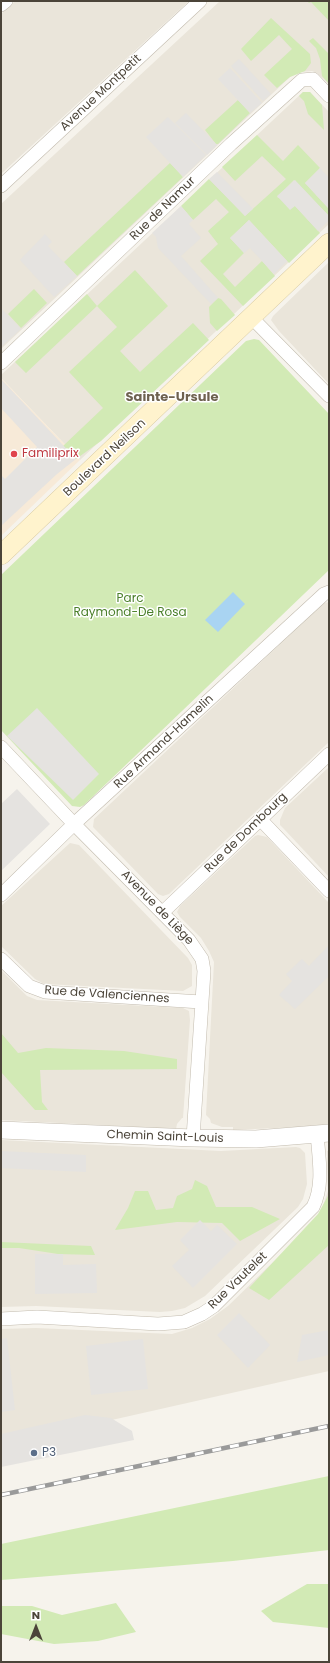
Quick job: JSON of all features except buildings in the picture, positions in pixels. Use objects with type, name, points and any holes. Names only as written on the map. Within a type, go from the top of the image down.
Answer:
[{"type":"main road","name":"Boulevard Neilson","points":[[1,555],[329,243]]},
{"type":"street","points":[[1,5],[6,1]]},
{"type":"street","name":"Avenue Montpetit","points":[[1,186],[200,1]]},
{"type":"street","name":"Rue de Namur","points":[[1,363],[231,144],[302,80],[313,78],[329,96]]},
{"type":"street","points":[[251,317],[329,396]]},
{"type":"street","name":"Rue Armand-Hamelin","points":[[1,895],[74,824],[324,594],[329,592]]},
{"type":"street","name":"Avenue de Liège","points":[[1,747],[74,824],[163,912],[189,940],[202,959],[204,970],[193,1138]]},
{"type":"street","name":"Rue de Dombourg","points":[[163,912],[329,754]]},
{"type":"street","points":[[260,819],[329,891]]},
{"type":"street","name":"Rue de Valenciennes","points":[[1,959],[29,986],[45,992],[201,1002]]},
{"type":"street","name":"Chemin Saint-Louis","points":[[1,1130],[193,1138],[256,1139],[323,1134]]},
{"type":"street","name":"Rue Vautelet","points":[[1,1319],[37,1317],[158,1324],[184,1322],[202,1314],[232,1289],[313,1207],[318,1198],[320,1184],[323,1134]]},
{"type":"shaded area","points":[[15,1],[189,1],[1,174],[1,14]]},
{"type":"shaded area","points":[[220,1],[329,1],[329,84],[317,73],[312,71],[300,72],[290,77],[1,349],[1,204]]},
{"type":"shaded area","points":[[239,59],[271,94],[263,101],[231,66]]},
{"type":"shaded area","points":[[230,68],[262,103],[250,113],[218,79]]},
{"type":"shaded area","points":[[303,92],[310,92],[329,112],[329,224],[80,460],[1,378],[1,375]]},
{"type":"shaded area","points":[[186,113],[217,145],[207,155],[175,123]]},
{"type":"shaded area","points":[[168,117],[206,155],[183,177],[146,137]]},
{"type":"shaded area","points":[[320,168],[329,178],[329,209],[305,183]]},
{"type":"shaded area","points":[[217,172],[253,209],[245,216],[209,179]]},
{"type":"shaded area","points":[[295,180],[329,216],[329,220],[318,231],[295,206],[290,210],[277,196]]},
{"type":"shaded area","points":[[181,206],[193,220],[189,224],[201,238],[181,256],[218,298],[211,304],[158,248],[156,237],[152,233]]},
{"type":"shaded area","points":[[249,220],[287,261],[274,274],[250,248],[244,253],[230,238]]},
{"type":"shaded area","points":[[45,234],[52,242],[48,246],[77,276],[54,297],[20,260]]},
{"type":"shaded area","points":[[329,262],[329,384],[279,331],[271,320],[273,316]]},
{"type":"shaded area","points":[[1,308],[21,329],[1,347]]},
{"type":"shaded area","points":[[1,378],[80,460],[1,536]]},
{"type":"shaded area","points":[[1,379],[76,459],[57,474],[1,526],[1,475],[5,479],[37,447],[1,408]]},
{"type":"shaded area","points":[[329,602],[329,742],[169,894],[163,896],[158,894],[93,827],[94,819],[324,603]]},
{"type":"shaded area","points":[[37,708],[99,774],[73,800],[7,736]]},
{"type":"shaded area","points":[[329,767],[329,877],[280,825],[280,820],[285,808]]},
{"type":"shaded area","points":[[17,789],[50,824],[1,871],[1,804]]},
{"type":"shaded area","points":[[258,835],[267,837],[329,903],[329,1124],[233,1130],[233,1127],[222,1127],[211,1123],[210,1119],[206,1115],[214,962],[201,938],[177,912],[180,906],[255,836]]},
{"type":"shaded area","points":[[70,843],[79,845],[188,958],[192,965],[192,986],[183,991],[44,984],[35,979],[1,946],[1,906]]},
{"type":"shaded area","points":[[329,945],[329,976],[295,1009],[279,995],[292,981],[286,974],[302,959],[309,966]]},
{"type":"shaded area","points":[[1,970],[27,996],[37,1000],[183,1008],[189,1011],[190,1020],[183,1118],[177,1124],[176,1129],[1,1120]]},
{"type":"shaded area","points":[[1,1140],[221,1151],[296,1147],[300,1148],[305,1153],[307,1184],[303,1199],[298,1207],[205,1296],[185,1308],[160,1312],[36,1306],[1,1307]]},
{"type":"shaded area","points":[[329,1150],[329,1371],[1,1445],[1,1329],[36,1328],[172,1334],[192,1328],[210,1319],[228,1306],[309,1227],[321,1212],[328,1191],[327,1151]]},
{"type":"shaded area","points":[[1,1151],[86,1155],[86,1172],[1,1168]]},
{"type":"shaded area","points":[[200,1220],[211,1231],[217,1225],[237,1244],[193,1288],[172,1266],[189,1250],[180,1240]]},
{"type":"shaded area","points":[[35,1254],[63,1254],[63,1265],[96,1264],[97,1293],[35,1294]]},
{"type":"shaded area","points":[[239,1313],[270,1345],[248,1368],[217,1335]]},
{"type":"shaded area","points":[[329,1330],[329,1355],[297,1362],[302,1335]]},
{"type":"shaded area","points":[[7,1338],[15,1410],[1,1412],[1,1339]]},
{"type":"shaded area","points":[[143,1339],[148,1389],[91,1395],[86,1346]]},
{"type":"shaded area","name":"P3","points":[[85,1415],[111,1418],[132,1431],[134,1440],[1,1467],[1,1434]]},
{"type":"green space","points":[[307,1],[329,1],[329,21],[311,2],[309,3]]},
{"type":"green space","points":[[271,18],[310,54],[311,63],[305,71],[290,77],[277,88],[264,75],[292,49],[279,35],[251,61],[241,49]]},
{"type":"green space","points":[[313,38],[329,54],[329,84],[322,76],[320,59],[316,48],[309,41]]},
{"type":"green space","points":[[303,92],[310,92],[322,105],[324,130],[308,114],[304,101],[299,96]]},
{"type":"green space","points":[[238,100],[250,113],[218,144],[216,144],[205,130]]},
{"type":"green space","points":[[257,135],[283,161],[298,145],[320,168],[305,183],[329,209],[329,216],[294,180],[277,197],[295,206],[320,233],[289,263],[249,220],[230,238],[244,253],[223,274],[235,287],[262,261],[275,276],[243,306],[200,261],[218,244],[208,231],[229,212],[216,199],[193,220],[181,206],[209,179],[245,216],[286,179],[262,156],[235,181],[222,167]]},
{"type":"green space","points":[[170,163],[183,177],[77,276],[64,262]]},
{"type":"green space","points":[[135,270],[168,306],[120,351],[140,372],[193,323],[209,340],[101,441],[76,459],[63,446],[103,408],[69,372],[117,327],[97,306]]},
{"type":"green space","points":[[34,289],[47,303],[21,328],[8,314]]},
{"type":"green space","points":[[87,294],[97,306],[26,373],[15,362]]},
{"type":"green space","points":[[218,298],[221,299],[235,315],[217,331],[210,323],[209,307]]},
{"type":"green space","name":"Parc Raymond-De Rosa","points":[[254,339],[259,340],[329,414],[329,570],[84,805],[80,807],[72,806],[1,730],[1,575],[246,341]]},
{"type":"green space","points":[[1,1033],[18,1053],[46,1048],[124,1051],[177,1059],[177,1069],[40,1070],[42,1102],[48,1110],[35,1110],[1,1072]]},
{"type":"green space","points":[[195,1180],[207,1186],[216,1207],[252,1207],[280,1219],[240,1241],[222,1223],[177,1222],[115,1230],[128,1208],[135,1191],[148,1191],[156,1210],[173,1208],[177,1196],[192,1189]]},
{"type":"green space","points":[[329,1194],[329,1245],[269,1300],[249,1288],[318,1214]]},
{"type":"green space","points":[[1,1242],[91,1246],[95,1255],[58,1254],[19,1248],[1,1248]]},
{"type":"green space","points":[[329,1476],[329,1550],[233,1561],[1,1580],[1,1544]]},
{"type":"green space","points":[[307,1584],[329,1584],[329,1628],[273,1622],[261,1611]]},
{"type":"green space","points":[[116,1603],[136,1632],[98,1641],[54,1644],[1,1634],[1,1606],[32,1606],[62,1615]]},
{"type":"water","points":[[233,592],[245,604],[218,632],[205,620]]},
{"type":"railway","points":[[1,1495],[329,1426]]},
{"type":"place","name":"Familiprix","points":[[14,454]]},
{"type":"place","name":"P3","points":[[34,1453]]},
{"type":"district","name":"Sainte-Ursule","points":[[172,398]]}]
